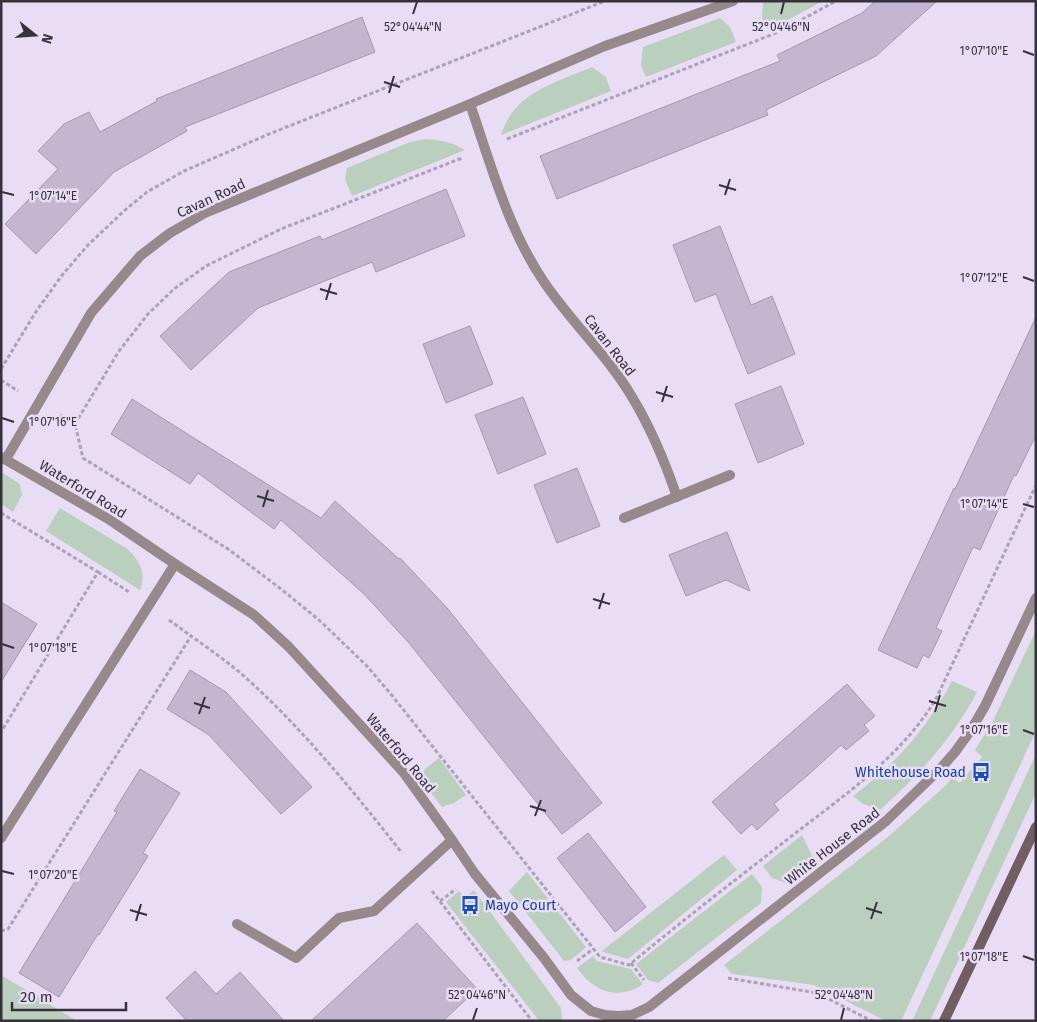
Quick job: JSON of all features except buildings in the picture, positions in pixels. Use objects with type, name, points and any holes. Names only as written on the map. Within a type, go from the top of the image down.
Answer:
[{"type":"street","name":"Cavan Road","points":[[3,458],[39,403],[91,313],[140,256],[170,232],[205,213],[470,104],[605,46],[733,1]]},
{"type":"street","name":"Cavan Road","points":[[470,104],[500,193],[520,240],[544,282],[604,358],[631,396],[666,464],[677,497]]},
{"type":"street","name":"Waterford Road","points":[[3,458],[110,520],[254,615],[289,647],[404,773],[475,874],[544,958],[571,995]]},
{"type":"street","points":[[624,518],[730,475]]},
{"type":"street","points":[[1,838],[175,564]]},
{"type":"street","name":"White House Road","points":[[571,995],[592,1011],[605,1015],[632,1015],[649,1007],[886,821],[941,768],[971,730],[985,706],[1036,598]]},
{"type":"street","points":[[944,1021],[1033,839],[1036,827]]},
{"type":"street","points":[[237,924],[296,958],[339,918],[374,911],[452,840]]},
{"type":"path","points":[[1,369],[37,310],[63,274],[94,239],[147,192],[184,171],[269,134],[605,1]]},
{"type":"path","points":[[836,1],[781,32],[281,229],[206,266],[174,290],[148,314],[119,351],[75,424],[83,458],[228,549],[319,620],[366,665],[600,957],[629,964],[844,796],[904,742],[928,713],[938,696],[1036,485]]},
{"type":"path","points":[[1,380],[75,424]]},
{"type":"path","points":[[1,512],[98,572],[1,732]]},
{"type":"path","points":[[1,931],[8,929],[191,636],[243,675],[296,726],[357,797],[532,1021]]},
{"type":"path","points":[[571,965],[593,949]]},
{"type":"path","points":[[708,961],[721,977],[817,993],[872,1021]]},
{"type":"green space","points":[[766,1],[823,1],[767,29],[762,18],[763,3]]},
{"type":"green space","points":[[720,18],[730,27],[736,42],[646,77],[641,65],[643,47]]},
{"type":"green space","points":[[592,67],[606,77],[611,91],[501,135],[507,120],[526,99],[550,84]]},
{"type":"green space","points":[[426,139],[446,142],[465,150],[352,196],[345,180],[347,168],[410,142]]},
{"type":"green space","points":[[1,472],[20,484],[22,495],[13,512],[1,504]]},
{"type":"green space","points":[[60,508],[131,552],[142,572],[143,578],[140,590],[46,531]]},
{"type":"green space","points":[[1036,630],[1036,731],[901,1021],[886,1021],[814,985],[732,974],[724,965],[889,836],[952,778],[960,783],[982,757],[975,750],[993,721]]},
{"type":"green space","points":[[952,681],[977,692],[946,741],[908,784],[880,810],[863,804],[853,796],[883,771],[909,744],[943,698]]},
{"type":"green space","points":[[1036,754],[1036,793],[930,1021],[912,1021]]},
{"type":"green space","points":[[439,758],[466,795],[454,803],[442,807],[421,780],[425,769]]},
{"type":"green space","points":[[802,835],[815,862],[786,883],[772,878],[763,866]]},
{"type":"green space","points":[[724,855],[737,870],[628,959],[602,951]]},
{"type":"green space","points":[[527,872],[586,947],[571,960],[564,961],[509,891]]},
{"type":"green space","points":[[752,874],[762,887],[761,903],[658,983],[648,980],[636,964]]},
{"type":"green space","points":[[474,890],[561,1008],[562,1021],[537,1021],[537,1018],[446,902],[459,891],[464,897]]},
{"type":"green space","points":[[593,956],[597,961],[631,969],[643,984],[637,988],[618,993],[600,989],[589,982],[577,968]]},
{"type":"green space","points":[[1,975],[77,1021],[1,1021]]},
{"type":"place","name":"Whitehouse Road","points":[[981,772]]},
{"type":"place","name":"Mayo Court","points":[[470,905]]}]
